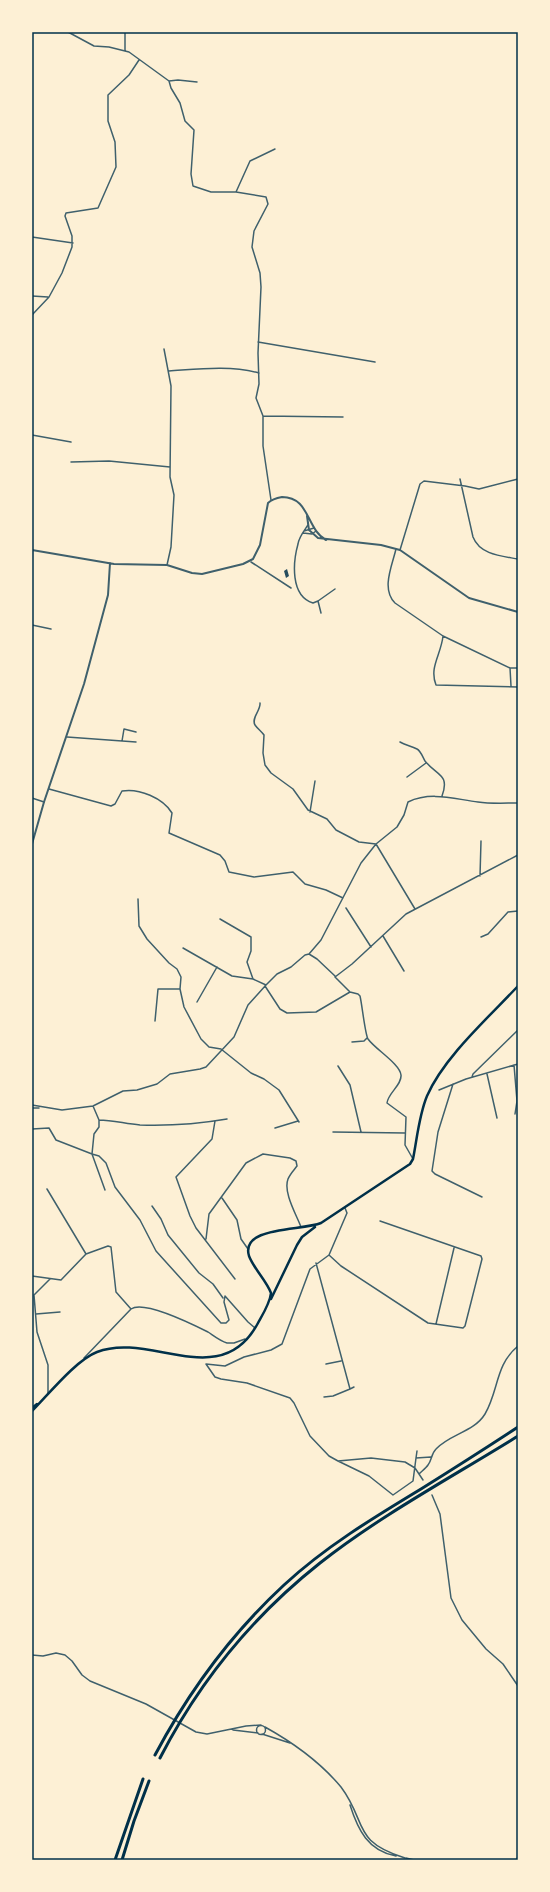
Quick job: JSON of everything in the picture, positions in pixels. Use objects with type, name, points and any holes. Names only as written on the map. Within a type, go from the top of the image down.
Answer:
[{"type":"highway","points":[[154,1755],[187,1698],[219,1654],[257,1611],[285,1584],[349,1534],[518,1427]]},
{"type":"highway","points":[[160,1758],[175,1728],[208,1679],[238,1640],[290,1588],[352,1539],[518,1436]]},
{"type":"highway","points":[[115,1860],[143,1779]]},
{"type":"highway","points":[[122,1860],[134,1821],[149,1781]]},
{"type":"main road","points":[[302,1237],[410,1164],[413,1159],[425,1103],[430,1090],[455,1054],[518,986]]},
{"type":"main road","points":[[268,1304],[271,1293],[252,1263],[248,1249],[251,1240],[258,1235],[302,1228],[321,1223]]},
{"type":"main road","points":[[32,1411],[79,1364],[97,1352],[115,1348],[196,1357],[220,1356],[237,1347],[249,1337],[255,1328],[293,1251],[302,1237],[304,1232],[302,1228]]},
{"type":"main road","points":[[269,1288],[274,1288],[279,1282]]},
{"type":"main road","points":[[32,1408],[47,1396]]},
{"type":"street","points":[[68,32],[94,46],[109,47],[125,51],[169,81],[171,88],[180,103],[185,121],[194,130],[191,174],[193,186],[211,192],[236,192],[266,197],[268,199],[268,204],[252,237],[252,252],[260,273],[261,287],[258,342],[259,373],[256,398],[263,416],[263,446],[271,500],[267,508],[260,545],[251,562]]},
{"type":"street","points":[[125,32],[125,51]]},
{"type":"street","points":[[32,315],[49,297],[62,273],[73,243],[65,216],[66,213],[98,208],[116,167],[116,142],[108,121],[108,95],[129,75],[139,60]]},
{"type":"street","points":[[169,81],[178,80],[198,82]]},
{"type":"street","points":[[236,192],[250,162],[275,149]]},
{"type":"street","points":[[32,237],[73,243]]},
{"type":"street","points":[[32,296],[49,297]]},
{"type":"street","points":[[258,342],[376,362]]},
{"type":"street","points":[[164,349],[169,371],[172,406],[170,477],[174,495],[174,510],[171,526],[171,547],[167,565]]},
{"type":"street","points":[[169,371],[220,368],[246,370],[259,373]]},
{"type":"street","points":[[263,416],[343,417]]},
{"type":"street","points":[[32,435],[71,442]]},
{"type":"street","points":[[71,462],[109,461],[170,467]]},
{"type":"street","points":[[460,479],[473,537],[476,544],[481,549],[491,553],[518,559]]},
{"type":"street","points":[[400,550],[420,484],[424,481],[479,489],[518,479]]},
{"type":"street","points":[[271,500],[280,497],[293,498],[302,505],[316,531],[326,540]]},
{"type":"street","points":[[307,515],[309,530],[318,538],[326,540],[362,542],[400,550],[469,598],[518,612]]},
{"type":"street","points":[[308,525],[298,544],[294,563],[297,587],[303,597],[312,603],[318,601],[335,589]]},
{"type":"street","points":[[304,532],[314,528]]},
{"type":"street","points":[[312,534],[316,531]]},
{"type":"street","points":[[304,532],[312,534]]},
{"type":"street","points":[[396,549],[389,579],[389,597],[395,603],[444,636],[510,668],[518,668]]},
{"type":"street","points":[[32,550],[110,563],[167,565],[192,573],[202,574],[251,562],[292,588]]},
{"type":"street","points":[[32,844],[44,802],[84,684],[108,595],[110,563]]},
{"type":"street","points":[[318,601],[321,613]]},
{"type":"street","points":[[32,625],[51,629]]},
{"type":"street","points":[[444,636],[432,676],[436,685],[518,687]]},
{"type":"street","points":[[510,668],[511,687]]},
{"type":"street","points":[[260,703],[261,709],[254,721],[255,726],[264,735],[263,753],[265,765],[271,773],[293,789],[310,812],[327,819],[336,830],[359,842],[376,844]]},
{"type":"street","points":[[122,741],[124,729],[136,732]]},
{"type":"street","points":[[67,737],[136,742]]},
{"type":"street","points":[[400,742],[418,749],[426,763],[436,770],[445,780],[446,785],[442,796]]},
{"type":"street","points":[[407,777],[426,763]]},
{"type":"street","points":[[310,812],[315,781]]},
{"type":"street","points":[[49,789],[111,806],[115,804],[122,791],[149,795],[167,805],[172,813],[169,833],[220,855],[225,861],[229,872],[254,877],[293,872],[304,884],[326,890],[343,898]]},
{"type":"street","points":[[32,1107],[62,1110],[93,1106],[123,1091],[137,1090],[156,1084],[170,1074],[200,1069],[209,1064],[221,1049],[234,1037],[248,1005],[265,986],[277,974],[309,954],[321,940],[361,863],[376,844],[397,826],[404,815],[408,802],[421,798],[442,796],[478,802],[518,803]]},
{"type":"street","points":[[32,798],[44,802]]},
{"type":"street","points":[[480,876],[481,841]]},
{"type":"street","points":[[376,844],[415,909]]},
{"type":"street","points":[[335,977],[352,964],[406,914],[518,855]]},
{"type":"street","points":[[138,898],[139,926],[141,931],[169,963],[177,969],[182,981],[180,989],[184,1008],[196,1032],[209,1047],[221,1049],[251,1073],[264,1079],[279,1090],[298,1122],[275,1128]]},
{"type":"street","points":[[346,908],[371,947]]},
{"type":"street","points":[[481,937],[488,934],[508,912],[518,911]]},
{"type":"street","points":[[220,919],[251,937],[251,951],[247,962],[253,979]]},
{"type":"street","points":[[383,936],[404,971]]},
{"type":"street","points":[[183,948],[232,976],[253,979],[265,986],[280,1009],[287,1013],[316,1012],[350,992]]},
{"type":"street","points":[[309,954],[317,959],[350,992],[360,996],[367,1038],[401,1074],[400,1079],[388,1098],[387,1103],[404,1114],[407,1120],[405,1145],[413,1159]]},
{"type":"street","points":[[197,1002],[217,967]]},
{"type":"street","points":[[155,1021],[158,989],[180,989]]},
{"type":"street","points":[[472,1077],[472,1074],[518,1030]]},
{"type":"street","points":[[352,1042],[364,1041],[367,1038]]},
{"type":"street","points":[[439,1090],[472,1077],[518,1064]]},
{"type":"street","points":[[514,1065],[518,1101],[515,1114]]},
{"type":"street","points":[[338,1066],[350,1085],[361,1132]]},
{"type":"street","points":[[487,1074],[497,1118]]},
{"type":"street","points":[[453,1084],[438,1132],[432,1171],[435,1174],[482,1197]]},
{"type":"street","points":[[93,1106],[99,1120],[98,1127],[94,1134],[92,1154],[105,1190]]},
{"type":"street","points":[[99,1120],[145,1125],[227,1119]]},
{"type":"street","points":[[215,1121],[212,1139],[176,1176],[190,1216],[196,1228],[235,1278]]},
{"type":"street","points":[[32,1129],[49,1128],[56,1140],[99,1156],[106,1163],[115,1187],[140,1220],[156,1251],[218,1321],[224,1324],[228,1322],[229,1317],[223,1298],[213,1284],[199,1274],[168,1235],[161,1219],[152,1206]]},
{"type":"street","points":[[333,1132],[405,1133]]},
{"type":"street","points":[[206,1239],[210,1214],[241,1168],[253,1158],[263,1154],[290,1158],[297,1164],[288,1179],[288,1190],[302,1228]]},
{"type":"street","points":[[47,1189],[86,1254]]},
{"type":"street","points":[[222,1197],[232,1210],[237,1220],[241,1239],[248,1249]]},
{"type":"street","points":[[345,1207],[347,1213],[329,1255],[316,1263],[309,1273],[282,1344],[271,1350],[244,1357],[225,1366],[206,1364],[205,1366],[215,1377],[221,1380],[247,1383],[290,1398],[294,1403],[310,1436],[329,1456],[338,1462],[369,1476],[393,1495],[413,1481],[417,1451]]},
{"type":"street","points":[[329,1255],[341,1266],[428,1323],[463,1328],[465,1326],[482,1259],[481,1256],[380,1222]]},
{"type":"street","points":[[32,1276],[61,1280],[86,1254],[105,1246],[110,1247],[116,1292],[131,1309]]},
{"type":"street","points":[[436,1325],[454,1248]]},
{"type":"street","points":[[316,1263],[341,1361],[350,1389]]},
{"type":"street","points":[[47,1396],[48,1365],[37,1332],[34,1295],[50,1279]]},
{"type":"street","points":[[223,1298],[226,1296],[255,1328]]},
{"type":"street","points":[[79,1364],[131,1309],[140,1306],[162,1312],[227,1343],[234,1343],[249,1337]]},
{"type":"street","points":[[36,1314],[60,1312]]},
{"type":"street","points":[[419,1474],[429,1465],[431,1457],[439,1446],[474,1426],[480,1420],[490,1405],[505,1359],[518,1346]]},
{"type":"street","points":[[326,1364],[341,1361]]},
{"type":"street","points":[[324,1397],[333,1396],[354,1387]]},
{"type":"street","points":[[416,1458],[431,1457]]},
{"type":"street","points":[[338,1462],[371,1458],[401,1461],[411,1464],[423,1480]]},
{"type":"street","points":[[432,1495],[440,1514],[451,1598],[462,1620],[486,1649],[503,1664],[518,1686]]},
{"type":"street","points":[[32,1655],[43,1656],[56,1653],[65,1655],[72,1661],[82,1675],[90,1681],[146,1704],[202,1734],[240,1729],[281,1739],[294,1745]]},
{"type":"street","points":[[229,1730],[246,1726],[261,1725],[294,1745],[335,1781],[348,1798],[360,1832],[364,1838],[382,1851],[414,1860]]},
{"type":"street","points":[[258,1733],[257,1727],[261,1725]]},
{"type":"street","points":[[262,1734],[265,1731],[265,1727]]},
{"type":"building","points":[[287,569],[289,576],[286,578],[284,571]]}]
